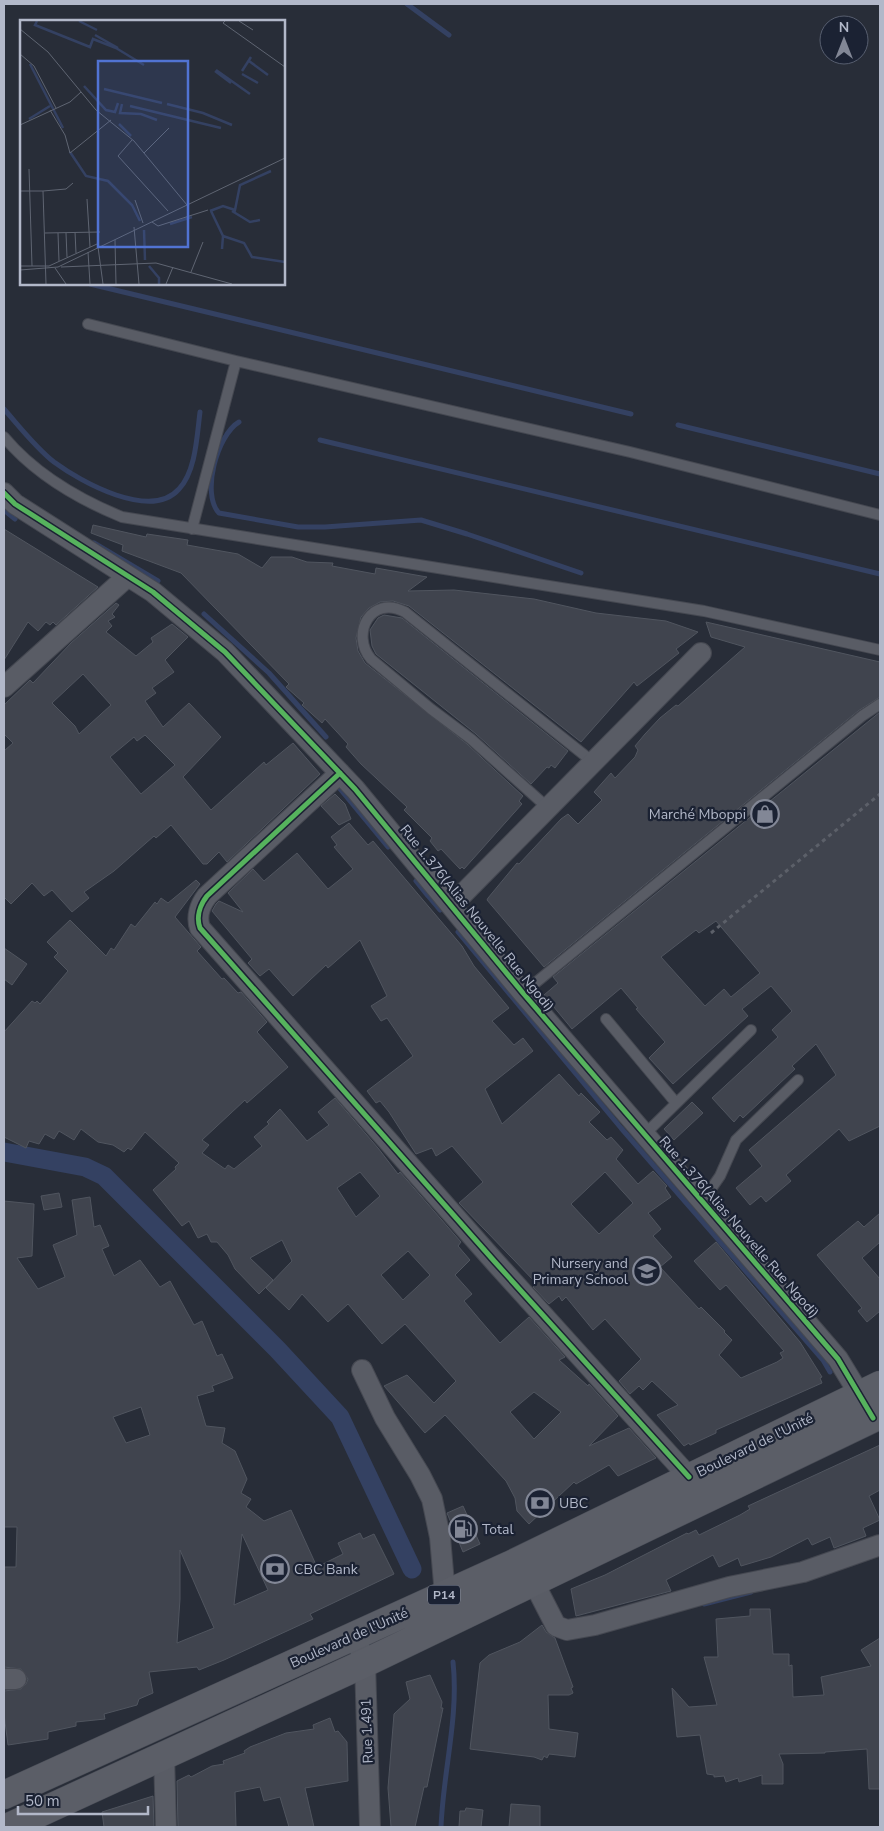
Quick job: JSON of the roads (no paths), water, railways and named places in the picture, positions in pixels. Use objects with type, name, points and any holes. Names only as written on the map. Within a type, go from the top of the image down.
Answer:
[{"type":"main road","name":"Boulevard de l'Unité","points":[[4,1795],[594,1526],[690,1477],[870,1390]]},
{"type":"main road","name":"Boulevard de l'Unité","points":[[9,1827],[365,1663],[877,1417]]},
{"type":"street","name":"Rue 1.376(Alias Nouvelle Rue Ngodi)","points":[[4,493],[15,504],[154,592],[225,652],[340,773],[644,1135],[838,1360],[870,1390],[877,1417]]},
{"type":"street","points":[[4,687],[128,576]]},
{"type":"street","points":[[452,905],[701,653]]},
{"type":"street","points":[[340,773],[206,896],[197,921],[200,928],[495,1262],[690,1477]]},
{"type":"street","points":[[362,1370],[385,1418],[420,1475],[432,1499],[440,1537],[444,1595]]},
{"type":"street","points":[[533,1581],[556,1626],[567,1630],[595,1625],[729,1587],[803,1572],[880,1545]]},
{"type":"street","name":"Rue 1.491","points":[[355,1636],[365,1663],[370,1827]]},
{"type":"street","points":[[164,1756],[166,1827]]},
{"type":"lane","points":[[88,324],[236,361],[630,452],[880,515]]},
{"type":"lane","points":[[192,529],[236,361]]},
{"type":"lane","points":[[4,437],[12,447],[62,488],[89,504],[122,517],[704,611],[880,650]]},
{"type":"lane","points":[[548,808],[471,738],[431,709],[371,660],[364,651],[361,639],[362,632],[373,613],[384,606],[395,607],[405,612],[593,762]]},
{"type":"lane","points":[[523,993],[862,716],[880,704]]},
{"type":"lane","points":[[606,1019],[676,1103]]},
{"type":"lane","points":[[644,1135],[751,1030]]},
{"type":"lane","points":[[702,1202],[720,1176],[736,1140],[798,1080]]},
{"type":"waterway","points":[[407,4],[449,35]]},
{"type":"waterway","points":[[94,285],[631,414]]},
{"type":"waterway","points":[[4,409],[41,450],[66,470],[98,488],[116,495],[134,500],[151,501],[167,498],[179,489],[185,481],[195,452],[200,412]]},
{"type":"waterway","points":[[239,422],[224,439],[214,465],[211,493],[219,513],[298,527],[325,527],[421,520],[581,573]]},
{"type":"waterway","points":[[678,425],[880,474]]},
{"type":"waterway","points":[[320,440],[880,574]]},
{"type":"waterway","points":[[4,510],[15,519]]},
{"type":"waterway","points":[[94,543],[158,581]]},
{"type":"waterway","points":[[204,614],[269,673],[326,737]]},
{"type":"waterway","points":[[336,784],[388,847]]},
{"type":"waterway","points":[[416,881],[428,896]]},
{"type":"waterway","points":[[429,897],[440,910]]},
{"type":"waterway","points":[[458,932],[621,1128],[823,1360],[830,1372]]},
{"type":"waterway","points":[[4,1152],[85,1167],[104,1176],[277,1349],[340,1417],[412,1569]]},
{"type":"waterway","points":[[704,1604],[751,1592]]},
{"type":"waterway","points":[[441,1827],[454,1703],[453,1662]]},
{"type":"place","name":"Marché Mboppi","points":[[765,814]]},
{"type":"place","name":"Nursery and Primary School","points":[[647,1271]]},
{"type":"place","name":"UBC","points":[[540,1503]]},
{"type":"place","name":"Total","points":[[463,1529]]},
{"type":"place","name":"CBC Bank","points":[[275,1569]]}]
